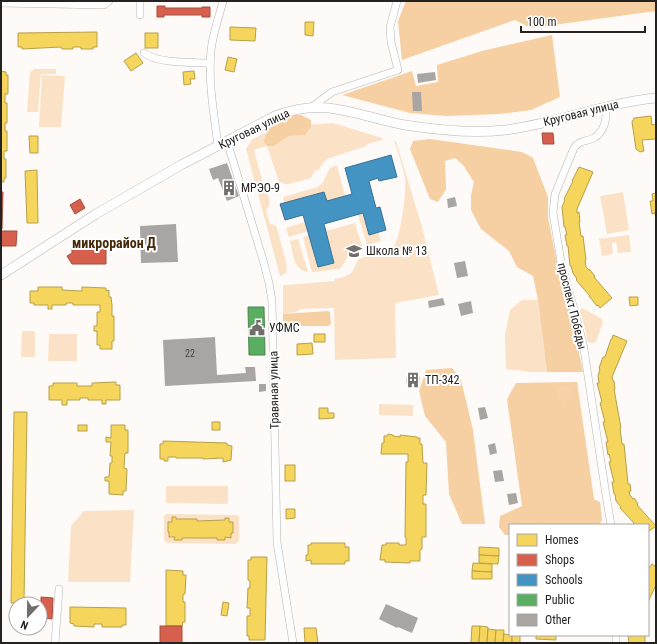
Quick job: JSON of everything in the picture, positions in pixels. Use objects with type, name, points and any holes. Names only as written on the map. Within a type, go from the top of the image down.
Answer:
[{"type":"street","points":[[1,3],[104,5],[109,1]]},
{"type":"street","points":[[140,1],[140,15]]},
{"type":"street","points":[[218,146],[210,82],[210,63],[211,48],[223,1]]},
{"type":"street","points":[[312,107],[332,92],[398,70],[391,42],[390,26],[397,1]]},
{"type":"street","points":[[144,53],[151,58],[160,60],[210,63]]},
{"type":"street","name":"Круговая улица","points":[[1,275],[96,214],[181,165],[275,116],[290,110],[312,107],[335,108],[407,125],[477,132],[529,126],[627,102],[656,98]]},
{"type":"street","name":"проспект Победы","points":[[605,107],[607,114],[604,127],[594,138],[581,141],[574,148],[555,194],[553,213],[561,262],[583,343],[611,524]]},
{"type":"street","name":"Травяная улица","points":[[227,141],[265,268],[272,301],[277,542],[292,643]]},
{"type":"street","points":[[56,643],[59,589]]},
{"type":"shaded area","points":[[406,1],[656,1],[656,11],[531,28],[515,20],[402,60],[398,21]]},
{"type":"shaded area","points":[[552,35],[560,97],[531,110],[499,114],[446,116],[410,113],[342,95],[412,71],[416,86],[438,82],[437,65],[482,51]]},
{"type":"shaded area","points":[[34,69],[56,69],[56,74],[41,74],[38,112],[27,112],[30,72]]},
{"type":"shaded area","points":[[42,75],[65,76],[61,127],[39,127]]},
{"type":"shaded area","points":[[295,115],[301,115],[311,120],[311,127],[305,135],[288,136],[274,146],[267,146],[264,142],[271,126],[278,121]]},
{"type":"shaded area","points":[[333,123],[382,138],[382,140],[329,158],[323,163],[318,171],[315,170],[311,178],[289,184],[279,182],[267,146],[254,150],[264,188],[266,189],[269,200],[269,205],[266,210],[270,224],[275,225],[277,228],[287,266],[286,273],[280,276],[246,149],[251,141],[267,133],[314,124]]},
{"type":"shaded area","points":[[430,139],[522,152],[533,158],[548,197],[548,217],[559,274],[565,288],[583,372],[547,372],[538,300],[533,276],[517,267],[509,251],[481,229],[471,210],[471,195],[474,182],[463,165],[455,158],[445,161],[446,189],[438,202],[430,199],[410,149],[413,141]]},
{"type":"shaded area","points":[[394,140],[396,141],[422,227],[439,295],[395,303],[396,358],[335,360],[334,308],[301,309],[296,312],[283,314],[283,285],[335,281],[335,279],[344,277],[352,272],[359,259],[382,253],[394,246],[401,225],[405,179]]},
{"type":"shaded area","points":[[337,165],[345,196],[327,201],[324,192],[284,203],[283,197],[318,187],[323,182],[330,168]]},
{"type":"shaded area","points":[[623,192],[629,230],[607,234],[600,196]]},
{"type":"shaded area","points":[[363,213],[378,232],[381,241],[367,245],[358,215]]},
{"type":"shaded area","points":[[305,222],[308,231],[289,237],[286,228]]},
{"type":"shaded area","points":[[355,223],[362,246],[349,254],[345,263],[339,269],[312,272],[303,237],[309,235],[318,267],[334,263],[326,231]]},
{"type":"shaded area","points":[[629,235],[631,252],[618,253],[616,242],[612,243],[613,254],[602,256],[599,239]]},
{"type":"shaded area","points":[[298,239],[308,272],[299,268],[294,260],[290,241]]},
{"type":"shaded area","points":[[522,300],[538,300],[547,372],[506,369],[505,335],[510,310]]},
{"type":"shaded area","points":[[582,308],[602,319],[603,322],[596,342],[588,342],[580,310]]},
{"type":"shaded area","points":[[330,312],[331,324],[328,326],[283,326],[283,314]]},
{"type":"shaded area","points":[[22,331],[35,331],[35,357],[21,357]]},
{"type":"shaded area","points":[[49,334],[77,334],[77,361],[48,361]]},
{"type":"shaded area","points":[[452,368],[461,380],[473,430],[485,524],[462,524],[449,494],[446,442],[425,416],[419,391],[426,370]]},
{"type":"shaded area","points":[[577,382],[594,499],[600,502],[602,519],[600,524],[509,524],[509,535],[505,535],[499,527],[500,516],[522,506],[507,399],[516,383]]},
{"type":"shaded area","points":[[566,385],[572,390],[570,400],[565,406],[557,397],[558,388]]},
{"type":"shaded area","points":[[379,404],[413,405],[413,416],[379,415]]},
{"type":"shaded area","points":[[166,486],[228,486],[228,503],[167,503]]},
{"type":"shaded area","points":[[134,510],[130,582],[68,582],[71,526],[84,511]]},
{"type":"shaded area","points":[[167,514],[239,516],[239,541],[235,544],[167,543],[164,540],[164,516]],"holes":[[[172,517],[176,517],[176,519],[197,521],[225,520],[229,522],[233,533],[231,533],[230,537],[225,537],[225,540],[217,540],[217,538],[182,538],[174,540],[175,537],[168,532],[168,522],[172,522]]]},
{"type":"building: Homes","points":[[305,22],[314,22],[313,36],[305,35]]},
{"type":"building: Homes","points":[[230,27],[256,28],[255,41],[230,40]]},
{"type":"building: Homes","points":[[97,32],[97,47],[93,47],[93,49],[73,47],[73,49],[62,49],[61,47],[22,49],[22,47],[18,47],[18,33]]},
{"type":"building: Homes","points":[[145,33],[158,33],[158,48],[145,48]]},
{"type":"building: Homes","points":[[136,53],[143,63],[131,71],[124,61]]},
{"type":"building: Homes","points":[[228,57],[237,59],[234,72],[225,70]]},
{"type":"building: Homes","points":[[1,71],[6,72],[6,75],[8,75],[8,94],[5,94],[5,103],[7,103],[7,123],[5,123],[5,131],[7,131],[7,151],[4,151],[4,159],[6,159],[6,178],[4,178],[4,182],[1,182]]},
{"type":"building: Homes","points":[[194,71],[195,79],[190,79],[191,84],[184,85],[183,72]]},
{"type":"building: Homes","points":[[651,116],[652,125],[656,124],[656,139],[642,140],[644,151],[640,152],[636,149],[632,122],[634,118]]},
{"type":"building: Homes","points":[[29,136],[38,136],[38,153],[30,153]]},
{"type":"building: Homes","points":[[579,167],[593,172],[577,209],[577,213],[579,212],[581,236],[583,236],[586,267],[612,298],[600,308],[576,280],[577,279],[570,266],[568,246],[565,235],[567,235],[564,227],[562,207],[565,200],[564,199]]},
{"type":"building: Homes","points":[[37,170],[38,223],[27,223],[25,171]]},
{"type":"building: Homes","points":[[656,193],[656,220],[655,213],[652,214],[650,201],[653,201],[652,194]]},
{"type":"building: Homes","points":[[38,287],[62,287],[62,290],[82,291],[82,287],[106,288],[106,291],[109,290],[109,297],[111,297],[112,305],[112,316],[114,316],[114,341],[112,341],[112,349],[100,349],[100,345],[97,345],[97,331],[94,331],[94,326],[97,326],[97,312],[100,312],[100,305],[73,305],[73,303],[66,303],[66,305],[52,305],[52,309],[48,309],[48,305],[34,305],[34,303],[30,303],[30,291],[38,291]]},
{"type":"building: Homes","points":[[629,297],[638,297],[638,305],[630,306]]},
{"type":"building: Homes","points":[[314,334],[325,334],[325,342],[314,342]]},
{"type":"building: Homes","points":[[613,335],[627,341],[612,377],[614,381],[622,444],[624,444],[628,484],[630,484],[631,491],[629,491],[630,495],[638,504],[637,505],[656,526],[649,531],[649,524],[633,524],[634,523],[620,508],[621,507],[616,501],[614,494],[612,482],[614,482],[609,462],[611,462],[609,454],[608,455],[606,442],[608,442],[603,422],[605,422],[600,403],[602,402],[597,383],[599,383],[599,368]]},
{"type":"building: Homes","points":[[312,343],[313,354],[297,355],[297,344]]},
{"type":"building: Homes","points":[[116,382],[116,385],[120,385],[120,400],[106,400],[106,404],[102,404],[102,400],[88,400],[88,398],[80,398],[80,400],[67,400],[67,405],[62,405],[62,400],[49,400],[49,386],[53,386],[53,383],[77,383],[77,386],[92,386],[92,383]]},
{"type":"building: Homes","points":[[319,408],[328,408],[328,413],[334,413],[334,418],[319,419]]},
{"type":"building: Homes","points":[[14,412],[27,412],[24,596],[11,596]]},
{"type":"building: Homes","points":[[212,422],[220,422],[220,430],[212,430]]},
{"type":"building: Homes","points":[[78,425],[87,425],[87,431],[78,431]]},
{"type":"building: Homes","points":[[111,425],[125,425],[125,430],[128,430],[128,453],[125,453],[124,468],[127,469],[126,491],[123,491],[123,495],[109,494],[109,481],[105,481],[105,477],[109,477],[110,463],[112,463],[112,456],[110,456],[111,442],[106,442],[106,437],[111,438]]},
{"type":"building: Homes","points":[[388,434],[400,437],[400,435],[420,438],[420,444],[422,444],[423,463],[427,463],[426,495],[423,495],[423,504],[426,504],[426,537],[422,537],[420,561],[410,561],[410,563],[385,562],[385,560],[380,560],[382,545],[386,545],[386,543],[399,543],[399,545],[406,545],[406,462],[408,462],[408,454],[381,454],[384,436],[387,436]]},
{"type":"building: Homes","points":[[163,441],[227,443],[227,445],[232,446],[231,460],[223,462],[223,458],[203,459],[168,457],[168,461],[164,461],[164,459],[160,459],[160,444],[163,444]]},
{"type":"building: Homes","points":[[285,465],[295,465],[295,481],[285,481]]},
{"type":"building: Homes","points":[[286,509],[295,509],[295,518],[286,519]]},
{"type":"building: Homes","points":[[172,517],[176,517],[176,519],[197,519],[197,521],[225,520],[225,518],[229,518],[229,522],[233,522],[233,533],[231,533],[231,538],[225,537],[225,540],[217,540],[217,538],[182,538],[182,540],[174,540],[175,537],[169,537],[168,532],[168,522],[172,522]]},
{"type":"building: Homes","points":[[311,543],[345,543],[345,547],[349,547],[349,561],[345,561],[345,564],[311,564],[311,560],[306,561],[306,555],[308,555],[308,545],[311,545]]},
{"type":"building: Homes","points":[[479,547],[499,548],[499,556],[479,555]]},
{"type":"building: Homes","points":[[479,555],[499,556],[498,564],[479,563]]},
{"type":"building: Homes","points":[[251,557],[267,557],[265,640],[249,640],[249,636],[247,636],[247,616],[250,616],[250,608],[247,608],[248,588],[250,588],[250,581],[248,580],[248,560],[251,560]]},
{"type":"building: Homes","points":[[473,563],[492,564],[492,572],[472,571]]},
{"type":"building: Homes","points":[[652,564],[656,567],[656,585],[649,600],[649,568]]},
{"type":"building: Homes","points":[[166,570],[183,571],[183,575],[186,575],[185,594],[183,594],[183,602],[185,602],[185,622],[183,622],[182,626],[166,626]]},
{"type":"building: Homes","points":[[472,571],[492,572],[492,579],[472,579]]},
{"type":"building: Homes","points":[[223,602],[229,603],[227,616],[221,615]]},
{"type":"building: Homes","points":[[70,607],[126,608],[126,625],[122,625],[122,627],[102,627],[102,624],[94,624],[94,627],[74,626],[74,624],[70,623]]},
{"type":"building: Homes","points":[[472,626],[480,626],[479,643],[471,643]]},
{"type":"building: Homes","points":[[480,626],[488,627],[487,643],[479,643]]},
{"type":"building: Homes","points":[[304,628],[316,628],[318,643],[305,643]]},
{"type":"building: Homes","points":[[488,629],[496,630],[495,643],[487,643]]},
{"type":"building: Homes","points":[[496,630],[504,630],[503,643],[495,643]]},
{"type":"building: Homes","points":[[504,634],[512,636],[512,643],[503,643]]},
{"type":"building: Homes","points":[[512,636],[520,636],[520,643],[512,643]]},
{"type":"building: Homes","points":[[536,636],[556,636],[556,640],[536,639]]},
{"type":"building: Homes","points":[[628,636],[645,636],[645,643],[629,643]]},
{"type":"building: Shops","points":[[157,6],[165,6],[165,8],[210,7],[210,17],[202,17],[202,15],[164,15],[164,17],[157,17]]},
{"type":"building: Shops","points":[[542,133],[553,133],[554,144],[543,144]]},
{"type":"building: Shops","points":[[1,192],[3,192],[2,229],[1,229]]},
{"type":"building: Shops","points":[[80,199],[85,208],[75,214],[70,205]]},
{"type":"building: Shops","points":[[1,231],[17,231],[16,246],[1,246]]},
{"type":"building: Shops","points":[[97,239],[102,248],[106,248],[106,264],[72,264],[67,256],[72,253],[72,249],[80,248]]},
{"type":"building: Shops","points":[[48,598],[53,598],[52,619],[48,619]]},
{"type":"building: Shops","points":[[160,626],[182,626],[182,643],[160,643]]},
{"type":"building: Schools","points":[[391,155],[397,177],[379,181],[378,178],[369,181],[376,208],[380,207],[386,230],[369,235],[363,213],[324,224],[334,263],[318,267],[303,215],[285,220],[280,204],[324,192],[327,201],[352,194],[345,168]]},
{"type":"building: Public","points":[[248,307],[264,307],[265,355],[249,355]]},
{"type":"building: Other","points":[[435,72],[436,80],[418,83],[417,74]]},
{"type":"building: Other","points":[[412,92],[421,92],[422,111],[413,111]]},
{"type":"building: Other","name":"МРЭО-9","points":[[227,163],[239,196],[227,201],[218,178],[213,180],[209,169]]},
{"type":"building: Other","points":[[455,197],[457,206],[448,208],[447,199]]},
{"type":"building: Other","points":[[176,224],[178,262],[141,263],[140,226]]},
{"type":"building: Other","points":[[465,261],[468,276],[457,278],[454,263]]},
{"type":"building: Other","points":[[443,298],[445,305],[429,308],[428,301]]},
{"type":"building: Other","points":[[471,301],[473,313],[461,316],[458,304]]},
{"type":"building: Other","points":[[215,337],[217,375],[246,373],[245,367],[255,367],[256,381],[165,386],[163,340]]},
{"type":"building: Other","name":"ТП-342","points":[[407,375],[420,377],[419,385],[406,383]]},
{"type":"building: Other","points":[[259,384],[266,384],[266,391],[259,392]]},
{"type":"building: Other","points":[[485,407],[488,418],[480,420],[478,408]]},
{"type":"building: Other","points":[[495,443],[497,453],[490,455],[488,445]]},
{"type":"building: Other","points":[[502,470],[504,481],[495,482],[493,471]]},
{"type":"building: Other","points":[[516,493],[518,503],[509,505],[507,494]]},
{"type":"building: Other","points":[[386,604],[418,618],[412,633],[398,627],[397,628],[379,619]]},
{"type":"place","name":"МРЭО-9","points":[[229,188]]},
{"type":"place","name":"Школа № 13","points":[[354,251]]},
{"type":"place","name":"УФМС","points":[[257,328]]},
{"type":"place","name":"ТП-342","points":[[413,380]]},
{"type":"district","name":"микрорайон Д","points":[[114,243]]}]
